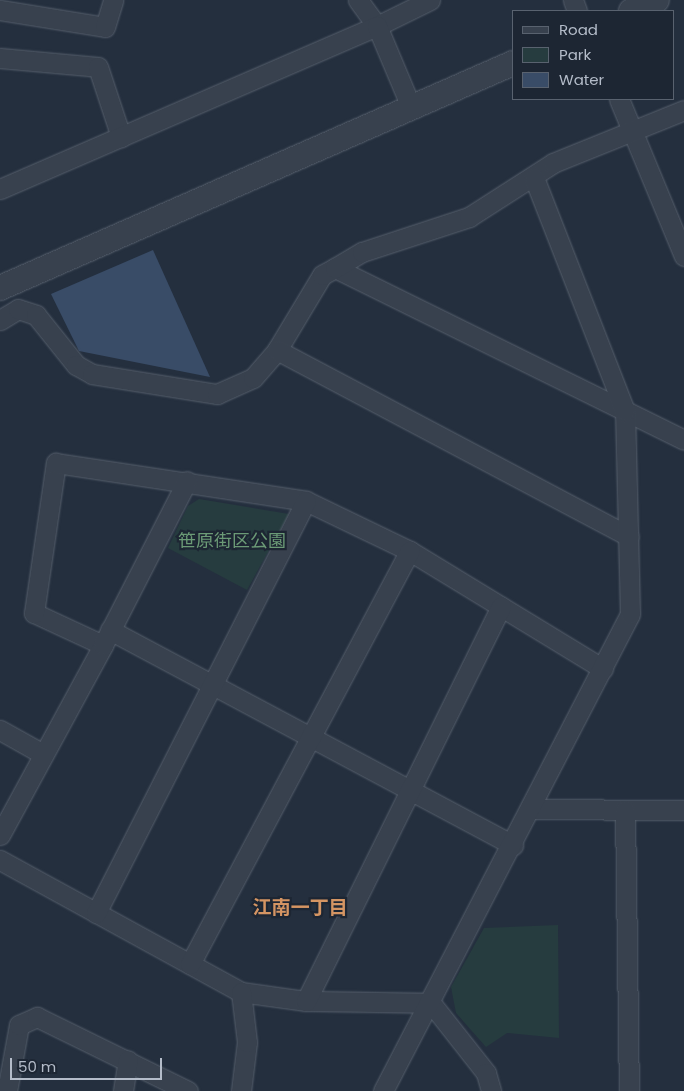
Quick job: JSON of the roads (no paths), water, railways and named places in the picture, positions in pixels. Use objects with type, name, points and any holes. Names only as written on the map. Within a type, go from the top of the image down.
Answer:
[{"type":"street","points":[[0,10],[105,27],[112,0]]},
{"type":"street","points":[[358,0],[377,26],[411,108]]},
{"type":"street","points":[[0,190],[377,26],[430,0]]},
{"type":"street","points":[[633,10],[657,0]]},
{"type":"street","points":[[0,58],[98,67],[121,137]]},
{"type":"street","points":[[0,287],[512,63]]},
{"type":"street","points":[[620,100],[634,128],[684,256]]},
{"type":"street","points":[[0,320],[18,309],[36,315],[76,365],[92,374],[217,394],[253,378],[277,350],[322,275],[362,252],[469,217],[534,178],[553,163],[634,128],[684,110]]},
{"type":"street","points":[[383,1091],[431,1003],[630,614],[626,411],[534,178]]},
{"type":"street","points":[[335,268],[684,440]]},
{"type":"street","points":[[277,350],[629,536]]},
{"type":"street","points":[[513,844],[211,684],[107,637],[34,613],[56,463],[186,481],[306,501],[410,551],[603,669]]},
{"type":"street","points":[[0,835],[107,637],[186,481]]},
{"type":"street","points":[[96,913],[211,684],[306,501]]},
{"type":"street","points":[[190,964],[410,551]]},
{"type":"street","points":[[306,1001],[501,606]]},
{"type":"street","points":[[0,730],[43,754]]},
{"type":"street","points":[[531,809],[684,810]]},
{"type":"street","points":[[625,810],[629,1091]]},
{"type":"street","points":[[0,860],[241,992],[306,1001],[431,1003]]},
{"type":"street","points":[[241,992],[247,1042],[241,1091]]},
{"type":"street","points":[[431,1003],[486,1073],[491,1091]]},
{"type":"street","points":[[7,1091],[19,1025],[37,1017],[188,1091]]},
{"type":"street","points":[[123,1091],[128,1060]]},
{"type":"water","points":[[153,250],[210,377],[79,351],[51,294]]},
{"type":"district","name":"江南一丁目","points":[[300,908]]},
{"type":"park label","name":"笹原街区公園","points":[[232,541]]}]
